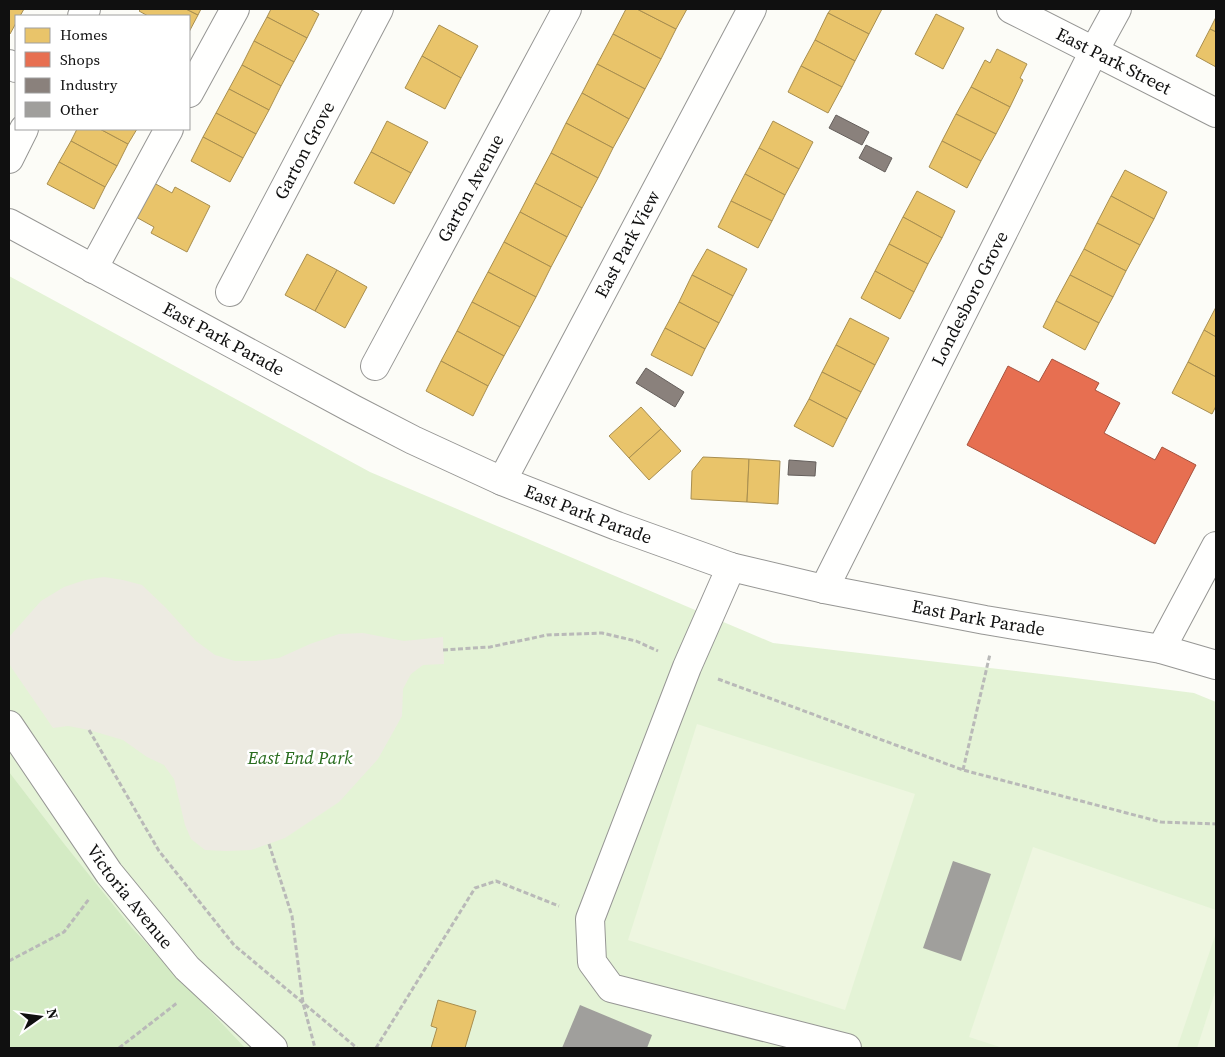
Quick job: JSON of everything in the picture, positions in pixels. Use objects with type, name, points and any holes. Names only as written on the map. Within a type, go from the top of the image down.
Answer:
[{"type":"street","points":[[190,91],[235,9]]},
{"type":"street","name":"Garton Grove","points":[[230,292],[379,9]]},
{"type":"street","name":"Garton Avenue","points":[[375,366],[567,9]]},
{"type":"street","name":"East Park View","points":[[502,481],[752,9]]},
{"type":"street","name":"East Park Street","points":[[1011,9],[1216,113]]},
{"type":"street","name":"Londesboro Grove","points":[[824,588],[1094,51],[1117,9]]},
{"type":"street","points":[[9,159],[24,130]]},
{"type":"street","points":[[93,269],[168,130]]},
{"type":"street","name":"East Park Parade","points":[[9,223],[413,440],[502,481],[617,526],[731,566],[824,588],[985,620],[1161,649],[1216,665]]},
{"type":"street","points":[[1161,649],[1216,546]]},
{"type":"street","points":[[731,566],[687,667],[590,919],[592,962],[610,988],[847,1048]]},
{"type":"street","name":"Victoria Avenue","points":[[9,725],[109,873],[187,968],[273,1048]]},
{"type":"path","points":[[963,770],[991,654],[985,620]]},
{"type":"path","points":[[443,650],[490,647],[547,635],[602,633],[636,641],[670,656],[687,667],[963,770],[1161,822],[1216,824]]},
{"type":"path","points":[[89,730],[159,852],[234,945],[357,1048]]},
{"type":"path","points":[[269,844],[292,916],[303,1003],[315,1048]]},
{"type":"path","points":[[9,961],[64,932],[109,873]]},
{"type":"path","points":[[376,1048],[475,888],[496,882],[590,919]]},
{"type":"path","points":[[119,1048],[203,983]]},
{"type":"green space","name":"East End Park","points":[[9,276],[370,472],[773,643],[1194,693],[1216,702],[1216,1048],[9,1048]]},
{"type":"green space","points":[[697,724],[915,794],[845,1010],[628,940]]},
{"type":"green space","points":[[9,772],[131,927],[245,1048],[9,1048]]},
{"type":"green space","points":[[1033,847],[1216,910],[1216,933],[1177,1048],[1003,1048],[969,1037]]},
{"type":"green space","points":[[1216,989],[1216,1048],[1197,1048]]},
{"type":"shaded area","points":[[104,577],[142,585],[196,641],[215,655],[235,661],[279,658],[339,634],[363,633],[404,641],[443,637],[444,664],[423,665],[411,674],[403,689],[402,716],[378,759],[339,802],[285,838],[251,850],[205,850],[191,839],[185,825],[174,779],[164,765],[147,757],[123,740],[68,726],[53,728],[9,664],[9,637],[41,601],[64,587],[85,580]]},
{"type":"building: Homes","points":[[9,9],[24,9],[21,15],[15,15],[15,25],[9,33]]},
{"type":"building: Homes","points":[[141,9],[186,9],[198,15],[190,30],[190,15],[146,15],[139,11]]},
{"type":"building: Homes","points":[[186,9],[201,9],[198,15]]},
{"type":"building: Homes","points":[[271,9],[310,9],[319,14],[307,38],[267,17]]},
{"type":"building: Homes","points":[[626,9],[637,9],[676,29],[661,59],[613,34]]},
{"type":"building: Homes","points":[[637,9],[687,9],[676,29]]},
{"type":"building: Homes","points":[[831,9],[882,9],[869,34],[828,13]]},
{"type":"building: Homes","points":[[828,13],[869,34],[855,61],[815,40]]},
{"type":"building: Homes","points":[[936,14],[964,28],[943,69],[915,54]]},
{"type":"building: Homes","points":[[267,17],[307,38],[294,62],[254,41]]},
{"type":"building: Homes","points":[[1216,17],[1216,32],[1210,29]]},
{"type":"building: Homes","points":[[439,25],[478,46],[461,78],[422,56]]},
{"type":"building: Homes","points":[[1210,29],[1216,32],[1216,67],[1196,56]]},
{"type":"building: Homes","points":[[613,34],[661,59],[645,89],[597,64]]},
{"type":"building: Homes","points":[[815,40],[855,61],[842,87],[801,66]]},
{"type":"building: Homes","points":[[254,41],[294,62],[281,86],[242,65]]},
{"type":"building: Homes","points":[[997,49],[1027,64],[1020,78],[1023,80],[1010,107],[971,87],[985,60],[990,63]]},
{"type":"building: Homes","points":[[422,56],[461,78],[445,109],[405,88]]},
{"type":"building: Homes","points":[[597,64],[645,89],[629,119],[582,93]]},
{"type":"building: Homes","points":[[242,65],[281,86],[269,110],[229,89]]},
{"type":"building: Homes","points":[[801,66],[842,87],[828,113],[788,92]]},
{"type":"building: Homes","points":[[971,87],[1010,107],[996,134],[956,114]]},
{"type":"building: Homes","points":[[229,89],[269,110],[256,134],[216,113]]},
{"type":"building: Homes","points":[[582,93],[629,119],[613,148],[566,123]]},
{"type":"building: Homes","points":[[216,113],[256,134],[243,158],[203,137]]},
{"type":"building: Homes","points":[[956,114],[996,134],[981,161],[942,141]]},
{"type":"building: Homes","points":[[387,121],[428,142],[411,173],[371,152]]},
{"type":"building: Homes","points":[[773,121],[813,142],[799,169],[759,148]]},
{"type":"building: Homes","points":[[566,123],[613,148],[598,178],[551,153]]},
{"type":"building: Homes","points":[[76,130],[102,130],[128,144],[117,166],[71,141]]},
{"type":"building: Homes","points":[[102,130],[136,130],[128,144]]},
{"type":"building: Homes","points":[[203,137],[243,158],[230,182],[191,161]]},
{"type":"building: Homes","points":[[71,141],[117,166],[105,187],[59,162]]},
{"type":"building: Homes","points":[[942,141],[981,161],[967,188],[929,167]]},
{"type":"building: Homes","points":[[759,148],[799,169],[785,195],[745,174]]},
{"type":"building: Homes","points":[[371,152],[411,173],[394,204],[354,183]]},
{"type":"building: Homes","points":[[551,153],[598,178],[582,208],[535,183]]},
{"type":"building: Homes","points":[[59,162],[105,187],[94,209],[47,184]]},
{"type":"building: Homes","points":[[1125,170],[1167,192],[1154,219],[1111,196]]},
{"type":"building: Homes","points":[[745,174],[785,195],[772,221],[731,201]]},
{"type":"building: Homes","points":[[154,183],[172,193],[175,187],[210,206],[187,252],[151,233],[154,227],[136,217]]},
{"type":"building: Homes","points":[[535,183],[582,208],[567,237],[520,212]]},
{"type":"building: Homes","points":[[917,191],[955,211],[942,238],[903,217]]},
{"type":"building: Homes","points":[[1111,196],[1154,219],[1140,245],[1097,223]]},
{"type":"building: Homes","points":[[731,201],[772,221],[758,248],[718,227]]},
{"type":"building: Homes","points":[[520,212],[567,237],[551,267],[504,242]]},
{"type":"building: Homes","points":[[903,217],[942,238],[928,264],[889,244]]},
{"type":"building: Homes","points":[[1097,223],[1140,245],[1126,271],[1084,249]]},
{"type":"building: Homes","points":[[504,242],[551,267],[536,297],[488,272]]},
{"type":"building: Homes","points":[[889,244],[928,264],[914,292],[875,271]]},
{"type":"building: Homes","points":[[707,249],[747,269],[733,296],[692,275]]},
{"type":"building: Homes","points":[[1084,249],[1126,271],[1113,297],[1070,275]]},
{"type":"building: Homes","points":[[307,254],[337,270],[315,311],[285,295]]},
{"type":"building: Homes","points":[[337,270],[367,287],[345,328],[315,311]]},
{"type":"building: Homes","points":[[875,271],[914,292],[900,319],[861,298]]},
{"type":"building: Homes","points":[[488,272],[536,297],[520,327],[472,302]]},
{"type":"building: Homes","points":[[692,275],[733,296],[719,323],[679,302]]},
{"type":"building: Homes","points":[[1070,275],[1113,297],[1099,323],[1056,301]]},
{"type":"building: Homes","points":[[1056,301],[1099,323],[1085,350],[1043,327]]},
{"type":"building: Homes","points":[[472,302],[520,327],[504,356],[457,331]]},
{"type":"building: Homes","points":[[679,302],[719,323],[705,349],[665,328]]},
{"type":"building: Homes","points":[[1216,307],[1216,337],[1204,330]]},
{"type":"building: Homes","points":[[850,318],[889,338],[875,365],[836,345]]},
{"type":"building: Homes","points":[[665,328],[705,349],[692,376],[651,355]]},
{"type":"building: Homes","points":[[1204,330],[1216,337],[1216,377],[1188,362]]},
{"type":"building: Homes","points":[[457,331],[504,356],[488,386],[441,361]]},
{"type":"building: Homes","points":[[836,345],[875,365],[861,392],[822,372]]},
{"type":"building: Homes","points":[[441,361],[488,386],[473,416],[426,391]]},
{"type":"building: Homes","points":[[1188,362],[1216,377],[1216,406],[1212,414],[1172,393]]},
{"type":"building: Homes","points":[[822,372],[861,392],[847,419],[809,399]]},
{"type":"building: Homes","points":[[809,399],[847,419],[833,447],[794,426]]},
{"type":"building: Homes","points":[[641,407],[661,429],[629,458],[609,436]]},
{"type":"building: Homes","points":[[661,429],[681,451],[649,480],[629,458]]},
{"type":"building: Homes","points":[[703,457],[749,459],[747,502],[691,499],[692,471]]},
{"type":"building: Homes","points":[[749,459],[780,461],[778,504],[747,502]]},
{"type":"building: Homes","points":[[438,1000],[476,1011],[465,1048],[431,1048],[437,1028],[431,1026]]},
{"type":"building: Shops","points":[[1052,359],[1099,383],[1095,390],[1120,403],[1104,433],[1155,460],[1162,447],[1196,465],[1155,544],[967,445],[1008,366],[1039,382]]},
{"type":"building: Industry","points":[[836,115],[869,132],[862,145],[829,128]]},
{"type":"building: Industry","points":[[866,145],[892,158],[885,172],[859,158]]},
{"type":"building: Industry","points":[[646,368],[684,392],[675,407],[636,383]]},
{"type":"building: Industry","points":[[789,460],[816,462],[815,476],[788,475]]},
{"type":"building: Other","points":[[953,861],[991,874],[961,961],[923,948]]},
{"type":"building: Other","points":[[580,1005],[652,1035],[647,1048],[562,1048]]}]
